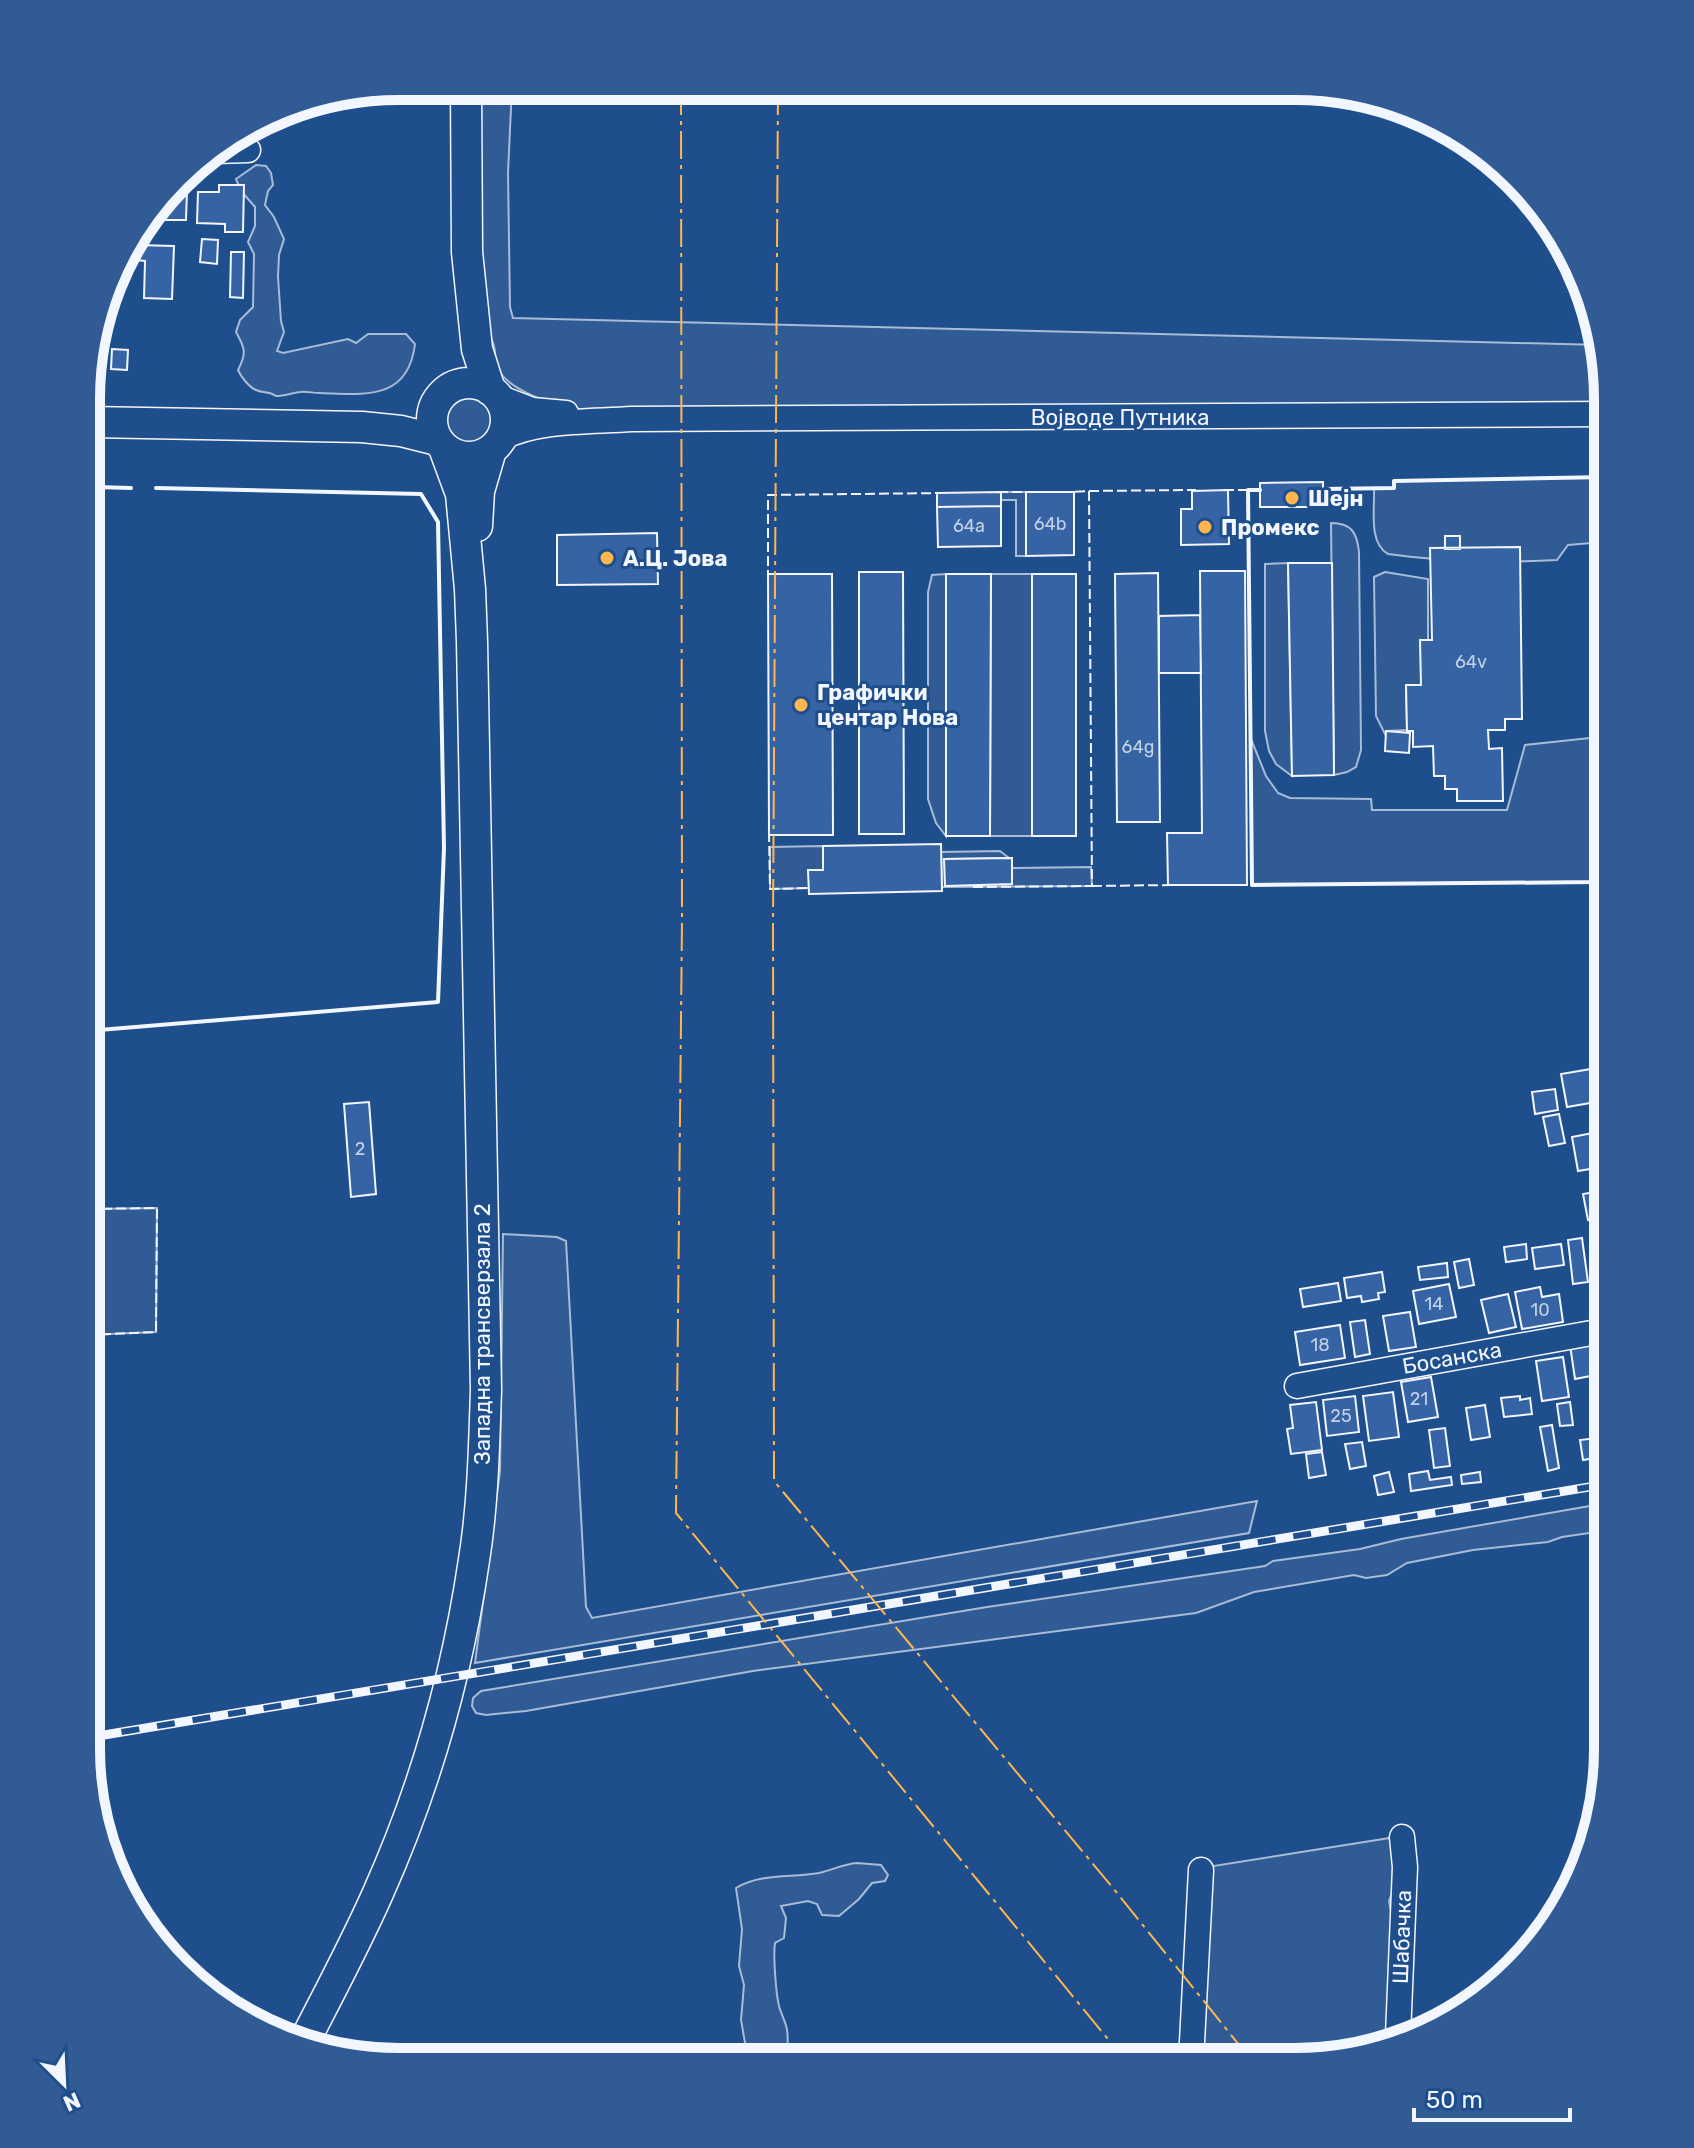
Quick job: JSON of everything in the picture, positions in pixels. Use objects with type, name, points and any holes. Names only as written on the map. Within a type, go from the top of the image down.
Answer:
[{"type":"main road","points":[[466,100],[467,252],[459,350],[444,394],[432,413],[433,431],[440,444],[451,453],[467,457],[496,444],[505,417],[477,349],[467,252]]},
{"type":"main road","points":[[302,424],[397,412],[464,384],[473,384],[493,393]]},
{"type":"main road","points":[[100,422],[302,424],[393,430],[440,444]]},
{"type":"main road","name":"Западна трансверзала 2","points":[[308,2034],[378,1892],[402,1833],[437,1732],[458,1653],[475,1559],[486,1390],[470,589],[461,494],[440,444]]},
{"type":"main road","name":"Западна трансверзала 2","points":[[470,589],[479,491],[496,444]]},
{"type":"street","points":[[232,150],[248,150]]},
{"type":"street","name":"Војводе Путника","points":[[493,393],[542,412],[632,419]]},
{"type":"street","name":"Војводе Путника","points":[[496,444],[515,431],[547,425],[632,419],[1594,414]]},
{"type":"street","name":"Босанска","points":[[1297,1386],[1594,1333]]},
{"type":"street","name":"Шабачка","points":[[1398,2029],[1405,1867],[1402,1837]]},
{"type":"street","points":[[1192,2048],[1201,1870]]},
{"type":"shaded area","points":[[477,100],[511,100],[508,173],[510,307],[513,318],[1589,345],[1594,410],[573,410],[528,394],[506,380],[499,371],[492,341],[483,329]]},
{"type":"shaded area","points":[[256,165],[266,166],[271,173],[273,185],[268,191],[265,205],[284,239],[279,255],[278,277],[284,332],[277,351],[283,353],[348,339],[356,343],[368,334],[406,334],[415,344],[411,363],[393,385],[367,393],[302,392],[276,396],[253,389],[241,376],[238,370],[244,351],[236,332],[240,320],[253,307],[254,254],[248,242],[255,226],[255,207],[241,191],[236,179]]},
{"type":"shaded area","points":[[469,398],[478,399],[485,405],[491,412],[491,430],[485,437],[478,443],[469,444],[460,443],[453,437],[447,430],[446,421],[447,412],[453,405],[460,399]]},
{"type":"shaded area","points":[[1594,477],[1594,543],[1568,545],[1557,560],[1472,561],[1388,554],[1375,534],[1374,488],[1394,488],[1394,481]]},
{"type":"shaded area","points":[[1001,492],[1026,492],[1026,556],[1016,556],[1016,500],[1001,500]]},
{"type":"shaded area","points":[[1331,523],[1352,530],[1359,552],[1361,750],[1356,767],[1334,775]]},
{"type":"shaded area","points":[[1288,563],[1292,776],[1276,764],[1269,751],[1265,731],[1265,564]]},
{"type":"shaded area","points":[[1385,572],[1428,579],[1428,640],[1421,685],[1406,685],[1407,730],[1387,731],[1386,736],[1376,716],[1374,577]]},
{"type":"shaded area","points":[[946,574],[946,836],[936,823],[928,799],[928,592],[932,575]]},
{"type":"shaded area","points":[[991,574],[1032,574],[1032,836],[990,836]]},
{"type":"shaded area","points":[[1594,738],[1594,882],[1252,885],[1251,739],[1266,776],[1278,793],[1290,798],[1371,799],[1372,810],[1507,810],[1525,745]]},
{"type":"shaded area","points":[[823,846],[823,870],[809,870],[809,888],[770,889],[770,847]]},
{"type":"shaded area","points":[[1000,851],[1009,858],[945,859],[945,885],[1012,884],[1012,868],[1091,867],[1092,886],[942,887],[941,852]]},
{"type":"shaded area","points":[[157,1208],[156,1332],[100,1334],[100,1209]]},
{"type":"shaded area","points":[[503,1234],[557,1237],[566,1241],[586,1607],[592,1618],[1257,1501],[1249,1533],[475,1663],[500,1471]]},
{"type":"shaded area","points":[[1594,1505],[1594,1532],[1407,1563],[1387,1575],[1366,1578],[1354,1575],[1254,1592],[1196,1613],[753,1671],[526,1711],[486,1715],[476,1713],[472,1706],[473,1698],[481,1691],[987,1607],[1265,1566],[1273,1561],[1360,1549]]},
{"type":"shaded area","points":[[1396,1837],[1395,1885],[1389,1901],[1394,1928],[1390,2032],[1353,2042],[1315,2047],[1199,2048],[1207,1867]]},
{"type":"shaded area","points":[[847,1865],[881,1865],[888,1875],[885,1881],[872,1883],[839,1916],[822,1915],[817,1904],[808,1901],[781,1906],[786,1918],[784,1938],[775,1943],[775,1965],[788,2048],[746,2048],[741,2020],[744,1985],[739,1966],[742,1929],[736,1888],[756,1880],[819,1873]]},
{"type":"building","points":[[219,185],[244,185],[243,232],[225,232],[225,224],[197,223],[198,192],[219,192]]},
{"type":"building","points":[[187,191],[186,220],[160,220]]},
{"type":"building","points":[[202,239],[218,240],[217,264],[200,262]]},
{"type":"building","points":[[142,245],[174,246],[172,299],[144,298],[145,261],[136,260]]},
{"type":"building","points":[[231,252],[244,252],[243,298],[230,297]]},
{"type":"building","points":[[112,349],[128,350],[127,370],[111,369]]},
{"type":"building","name":"Шејн","points":[[1323,482],[1323,507],[1260,507],[1260,483]]},
{"type":"building","name":"Промекс","points":[[1228,490],[1229,544],[1181,545],[1181,509],[1192,509],[1192,491]]},
{"type":"building","points":[[1001,492],[1001,506],[937,507],[937,493]]},
{"type":"building","points":[[1026,492],[1074,492],[1074,555],[1026,556]]},
{"type":"building","points":[[1001,506],[1001,546],[938,547],[937,507]]},
{"type":"building","name":"А.Ц. Јова","points":[[657,533],[658,584],[557,585],[557,535]]},
{"type":"building","points":[[1445,536],[1460,536],[1460,549],[1445,549]]},
{"type":"building","points":[[1520,547],[1522,719],[1505,719],[1505,730],[1488,730],[1489,749],[1502,748],[1503,801],[1457,801],[1457,789],[1445,789],[1445,776],[1434,776],[1433,746],[1413,747],[1413,731],[1407,731],[1406,685],[1421,685],[1420,640],[1432,640],[1430,548]]},
{"type":"building","points":[[1288,563],[1332,563],[1334,775],[1292,776]]},
{"type":"building","points":[[1200,571],[1245,571],[1247,885],[1168,885],[1167,833],[1202,833]]},
{"type":"building","points":[[859,572],[903,572],[904,834],[859,834]]},
{"type":"building","points":[[1158,573],[1160,822],[1117,822],[1115,574]]},
{"type":"building","name":"Графички центар Нова","points":[[768,574],[832,574],[833,835],[769,835]]},
{"type":"building","points":[[946,574],[991,574],[990,836],[946,836]]},
{"type":"building","points":[[1032,574],[1076,574],[1076,836],[1032,836]]},
{"type":"building","points":[[1200,615],[1201,673],[1159,673],[1159,616]]},
{"type":"building","points":[[1386,731],[1410,733],[1409,753],[1385,751]]},
{"type":"building","points":[[941,844],[942,891],[809,894],[808,870],[823,870],[823,846]]},
{"type":"building","points":[[1012,858],[1012,884],[945,886],[944,859]]},
{"type":"building","points":[[1594,1068],[1594,1102],[1567,1107],[1561,1074]]},
{"type":"building","points":[[1555,1089],[1558,1110],[1535,1114],[1532,1092]]},
{"type":"building","points":[[369,1102],[376,1194],[351,1197],[344,1104]]},
{"type":"building","points":[[1559,1114],[1565,1143],[1549,1146],[1543,1117]]},
{"type":"building","points":[[1594,1133],[1594,1168],[1578,1171],[1572,1137]]},
{"type":"building","points":[[1594,1192],[1594,1219],[1588,1220],[1583,1194]]},
{"type":"building","points":[[1582,1238],[1588,1282],[1573,1284],[1568,1240]]},
{"type":"building","points":[[1526,1244],[1527,1259],[1506,1262],[1504,1247]]},
{"type":"building","points":[[1561,1244],[1564,1265],[1535,1269],[1532,1248]]},
{"type":"building","points":[[1469,1259],[1474,1285],[1459,1288],[1454,1262]]},
{"type":"building","points":[[1447,1263],[1448,1277],[1420,1280],[1418,1267]]},
{"type":"building","points":[[1382,1272],[1385,1292],[1378,1293],[1379,1299],[1362,1302],[1361,1296],[1347,1298],[1344,1278]]},
{"type":"building","points":[[1338,1283],[1341,1301],[1303,1307],[1300,1289]]},
{"type":"building","points":[[1449,1284],[1456,1317],[1419,1324],[1413,1291]]},
{"type":"building","points":[[1540,1287],[1542,1297],[1559,1294],[1563,1322],[1522,1329],[1515,1292]]},
{"type":"building","points":[[1508,1294],[1516,1327],[1489,1333],[1481,1300]]},
{"type":"building","points":[[1410,1312],[1416,1347],[1389,1351],[1383,1316]]},
{"type":"building","points":[[1365,1320],[1370,1354],[1355,1357],[1350,1322]]},
{"type":"building","points":[[1340,1325],[1345,1358],[1300,1365],[1295,1332]]},
{"type":"building","points":[[1594,1341],[1594,1375],[1575,1379],[1570,1345]]},
{"type":"building","points":[[1563,1357],[1569,1397],[1542,1401],[1536,1361]]},
{"type":"building","points":[[1431,1377],[1438,1417],[1408,1422],[1401,1382]]},
{"type":"building","points":[[1393,1392],[1399,1437],[1369,1441],[1363,1396]]},
{"type":"building","points":[[1355,1396],[1359,1432],[1327,1436],[1323,1400]]},
{"type":"building","points":[[1520,1396],[1520,1400],[1530,1398],[1532,1414],[1504,1417],[1501,1398]]},
{"type":"building","points":[[1316,1402],[1322,1450],[1291,1454],[1287,1429],[1293,1428],[1290,1405]]},
{"type":"building","points":[[1570,1402],[1573,1425],[1560,1426],[1557,1404]]},
{"type":"building","points":[[1485,1405],[1490,1437],[1471,1440],[1466,1408]]},
{"type":"building","points":[[1552,1425],[1559,1468],[1548,1471],[1540,1427]]},
{"type":"building","points":[[1445,1428],[1450,1466],[1434,1468],[1429,1430]]},
{"type":"building","points":[[1594,1438],[1594,1458],[1583,1460],[1580,1440]]},
{"type":"building","points":[[1362,1442],[1366,1466],[1350,1469],[1345,1444]]},
{"type":"building","points":[[1322,1452],[1326,1475],[1309,1478],[1306,1454]]},
{"type":"building","points":[[1428,1471],[1430,1480],[1451,1477],[1452,1485],[1411,1491],[1409,1474]]},
{"type":"building","points":[[1389,1472],[1394,1492],[1378,1495],[1374,1476]]},
{"type":"building","points":[[1480,1472],[1481,1482],[1462,1484],[1461,1475]]},
{"type":"railway","points":[[100,1736],[1594,1486]]},
{"type":"fence","points":[[1089,491],[1196,490]]},
{"type":"fence","points":[[1224,490],[1248,490]]},
{"type":"fence","points":[[973,887],[1092,886],[1089,491],[1070,492]]},
{"type":"fence","points":[[998,492],[1030,492]]},
{"type":"fence","points":[[768,580],[768,495],[942,493]]},
{"type":"fence","points":[[769,832],[770,889],[809,888]]},
{"type":"fence","points":[[1092,886],[1172,885]]},
{"type":"fence","points":[[100,1209],[157,1208],[156,1332],[100,1334]]},
{"type":"wall","points":[[1323,489],[1394,488],[1394,481],[1594,477]]},
{"type":"wall","points":[[100,487],[131,488]]},
{"type":"wall","points":[[100,1030],[438,1002],[444,848],[438,522],[421,494],[156,488]]},
{"type":"wall","points":[[1260,490],[1248,490],[1252,885],[1594,882]]},
{"type":"power","points":[[681,100],[682,921],[676,1513],[1115,2048]]},
{"type":"power","points":[[778,100],[773,923],[774,1481],[1113,1888],[1242,2048]]},
{"type":"place","name":"Шејн","points":[[1292,498]]},
{"type":"place","name":"Промекс","points":[[1205,527]]},
{"type":"place","name":"А.Ц. Јова","points":[[607,558]]},
{"type":"place","name":"Графички центар Нова","points":[[801,705]]}]
